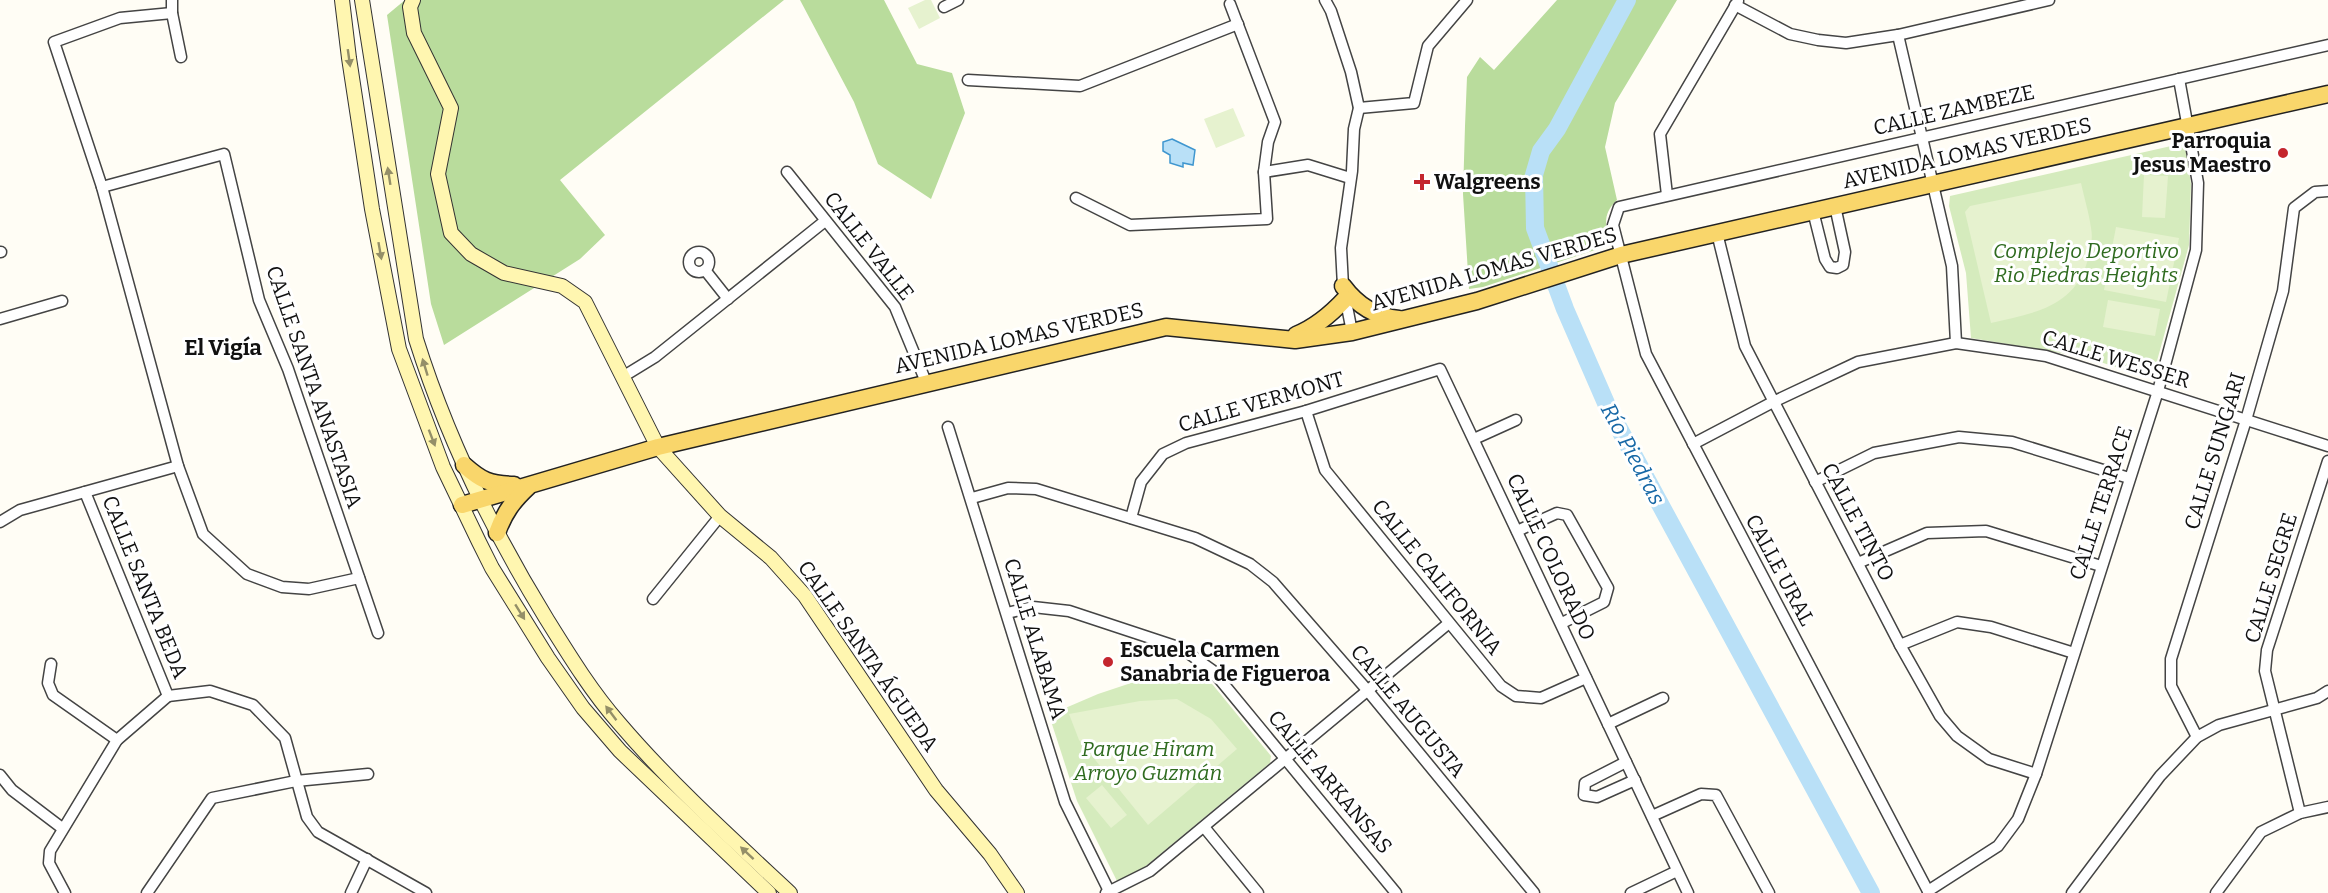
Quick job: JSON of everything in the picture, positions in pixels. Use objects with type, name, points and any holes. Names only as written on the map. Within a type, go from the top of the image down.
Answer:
[{"type":"main road","points":[[342,0],[370,197],[399,349],[443,467],[492,568],[548,658],[583,708],[620,751],[769,893]]},
{"type":"main road","points":[[362,0],[416,339],[429,378],[479,499],[520,577],[576,667],[617,721],[695,804],[790,893]]},
{"type":"main road","name":"CALLE SANTA ÁGUEDA","points":[[413,0],[410,7],[414,33],[451,108],[438,174],[451,233],[471,254],[504,273],[562,286],[585,302],[658,447],[720,516],[771,558],[805,596],[936,790],[990,854],[1017,893]]},
{"type":"main road","name":"AVENIDA LOMAS VERDES","points":[[462,505],[658,447],[1166,327],[1287,339],[1352,332],[1477,302],[1621,255],[2328,94]]},
{"type":"main road","points":[[1287,339],[1313,327],[1332,314],[1344,292],[1372,312],[1387,318],[1403,320]]},
{"type":"main road","points":[[464,465],[480,479],[494,484],[528,484]]},
{"type":"main road","points":[[497,533],[503,516],[528,484]]},
{"type":"street","points":[[172,0],[172,13],[181,57]]},
{"type":"street","points":[[944,7],[958,0]]},
{"type":"street","points":[[1324,0],[1334,21],[1351,72],[1359,108],[1353,129],[1350,178],[1341,248],[1344,292],[1352,332]]},
{"type":"street","points":[[1359,108],[1414,103],[1428,46],[1467,0]]},
{"type":"street","points":[[1667,195],[1660,134],[1737,3],[1790,34],[1846,43],[1898,35],[2049,0]]},
{"type":"street","points":[[1076,198],[1130,225],[1267,219],[1264,172],[1268,142],[1275,122],[1230,4]]},
{"type":"street","points":[[172,13],[120,18],[54,42],[102,187],[178,466],[203,534],[247,574],[282,587],[309,589],[359,578]]},
{"type":"street","points":[[968,80],[1080,86],[1238,24]]},
{"type":"street","points":[[1898,35],[1952,266],[1956,343]]},
{"type":"street","name":"CALLE ZAMBEZE","points":[[1616,237],[1613,225],[1619,207],[2328,45]]},
{"type":"street","name":"CALLE TERRACE","points":[[1929,892],[1998,846],[2018,819],[2036,774],[2158,391],[2196,250],[2198,183],[2179,79]]},
{"type":"street","name":"CALLE SANTA ANASTASIA","points":[[102,187],[224,154],[259,300],[288,369],[378,633]]},
{"type":"street","points":[[1264,172],[1308,165],[1350,178]]},
{"type":"street","name":"CALLE VALLE","points":[[787,172],[895,307],[926,382]]},
{"type":"street","name":"CALLE SUNGARI","points":[[2197,737],[2171,686],[2170,659],[2246,420],[2283,291],[2294,208],[2315,192],[2328,191]]},
{"type":"street","points":[[1813,211],[1826,259],[1830,267],[1837,268],[1843,265],[1845,252],[1835,206]]},
{"type":"street","points":[[624,376],[655,357],[825,221]]},
{"type":"street","name":"CALLE TINTO","points":[[1716,233],[1745,346],[1900,645],[1940,716],[1957,736],[1989,759],[2036,774]]},
{"type":"street","name":"CALLE URAL","points":[[1616,237],[1646,354],[1929,892]]},
{"type":"street","points":[[705,270],[728,299]]},
{"type":"street","points":[[0,320],[62,301]]},
{"type":"street","name":"CALLE WESSER","points":[[1693,444],[1773,402],[1858,362],[1956,343],[2046,356],[2328,446]]},
{"type":"street","name":"CALLE VERMONT","points":[[1131,518],[1142,482],[1163,454],[1186,443],[1306,411],[1440,369]]},
{"type":"street","name":"CALLE COLORADO","points":[[1440,369],[1688,893]]},
{"type":"street","name":"CALLE CALIFORNIA","points":[[1306,411],[1325,470],[1501,686],[1516,696],[1541,698],[1586,678]]},
{"type":"street","points":[[1474,439],[1516,420]]},
{"type":"street","name":"CALLE ALABAMA","points":[[948,427],[1065,802],[1107,892]]},
{"type":"street","points":[[1815,482],[1874,453],[1959,437],[2012,442],[2129,478]]},
{"type":"street","name":"CALLE SEGRE","points":[[2300,813],[2273,711],[2265,671],[2268,650],[2328,461]]},
{"type":"street","points":[[0,522],[20,510],[178,466]]},
{"type":"street","name":"CALLE AUGUSTA","points":[[972,498],[1008,488],[1036,489],[1196,538],[1250,564],[1273,582],[1368,691],[1534,893]]},
{"type":"street","name":"CALLE SANTA BEDA","points":[[85,492],[168,696]]},
{"type":"street","points":[[1517,531],[1557,513],[1567,514],[1608,588],[1604,602],[1562,623]]},
{"type":"street","points":[[653,599],[720,516]]},
{"type":"street","points":[[1858,563],[1927,533],[1986,531],[2101,566]]},
{"type":"street","name":"CALLE ARKANSAS","points":[[1007,613],[1033,607],[1069,610],[1181,648],[1212,670],[1396,893]]},
{"type":"street","points":[[1900,645],[1957,622],[1991,627],[2074,653]]},
{"type":"street","points":[[1107,892],[1150,871],[1449,623]]},
{"type":"street","points":[[51,664],[48,683],[53,694],[117,740]]},
{"type":"street","points":[[65,893],[49,863],[50,851],[117,740],[168,696],[210,691],[253,705],[285,738],[307,817],[318,832],[426,893]]},
{"type":"street","points":[[2072,893],[2160,776],[2197,737],[2218,725],[2317,698],[2328,691]]},
{"type":"street","points":[[1608,724],[1663,698]]},
{"type":"street","points":[[1626,762],[1585,783],[1584,795],[1597,797],[1635,780]]},
{"type":"street","points":[[147,893],[212,798],[296,781],[368,774]]},
{"type":"street","points":[[0,775],[12,790],[62,828]]},
{"type":"street","points":[[1652,816],[1701,794],[1716,795],[1769,893]]},
{"type":"street","points":[[2216,893],[2261,832],[2300,813],[2328,807]]},
{"type":"street","points":[[1204,827],[1258,893]]},
{"type":"street","points":[[351,893],[367,859]]},
{"type":"street","points":[[1631,893],[1677,872]]},
{"type":"green space","points":[[405,0],[784,0],[560,180],[605,235],[580,259],[444,345],[431,304],[387,15]]},
{"type":"green space","points":[[800,0],[884,0],[917,64],[952,73],[965,113],[931,199],[878,164],[854,102]]},
{"type":"green space","points":[[925,0],[931,0],[940,18],[919,29],[908,8]]},
{"type":"green space","points":[[1557,0],[1677,0],[1615,103],[1605,147],[1617,200],[1609,210],[1606,219],[1609,242],[1604,247],[1483,287],[1469,289],[1463,194],[1467,77],[1480,57],[1494,70]]},
{"type":"green space","points":[[1233,108],[1245,136],[1216,148],[1204,119]]},
{"type":"green space","name":"Complejo Deportivo Rio Piedras Heights","points":[[2180,144],[2185,146],[2191,184],[2189,245],[2152,379],[2085,357],[1971,338],[1966,273],[1949,206],[1950,196]]},
{"type":"green space","points":[[2144,175],[2168,176],[2165,218],[2142,217]]},
{"type":"green space","points":[[2081,183],[2092,236],[2089,255],[2082,275],[2063,298],[2050,306],[2022,316],[1991,323],[1965,212],[1970,206]]},
{"type":"green space","points":[[2116,227],[2179,238],[2166,302],[2104,290]]},
{"type":"green space","points":[[2108,300],[2160,309],[2155,336],[2103,327]]},
{"type":"green space","name":"Parque Hiram Arroyo Guzmán","points":[[1199,673],[1213,685],[1271,756],[1270,763],[1141,870],[1117,881],[1077,801],[1049,715],[1098,694],[1137,681]]},
{"type":"green space","points":[[1177,699],[1211,719],[1237,749],[1148,825],[1079,740],[1069,714],[1140,701]]},
{"type":"green space","points":[[1102,785],[1127,815],[1111,828],[1086,798]]},
{"type":"water","points":[[1172,139],[1195,150],[1193,165],[1183,163],[1183,167],[1170,163],[1170,155],[1163,151],[1163,142]]},
{"type":"waterway","name":"Río Piedras","points":[[1627,0],[1557,129],[1541,151],[1534,175],[1535,228],[1565,309],[1609,410],[1871,893]]},
{"type":"place","name":"Parroquia Jesus Maestro","points":[[2283,153]]},
{"type":"place","name":"Walgreens","points":[[1422,182]]},
{"type":"place","name":"Escuela Carmen Sanabria de Figueroa","points":[[1108,662]]},
{"type":"district","name":"El Vigía","points":[[223,347]]}]
